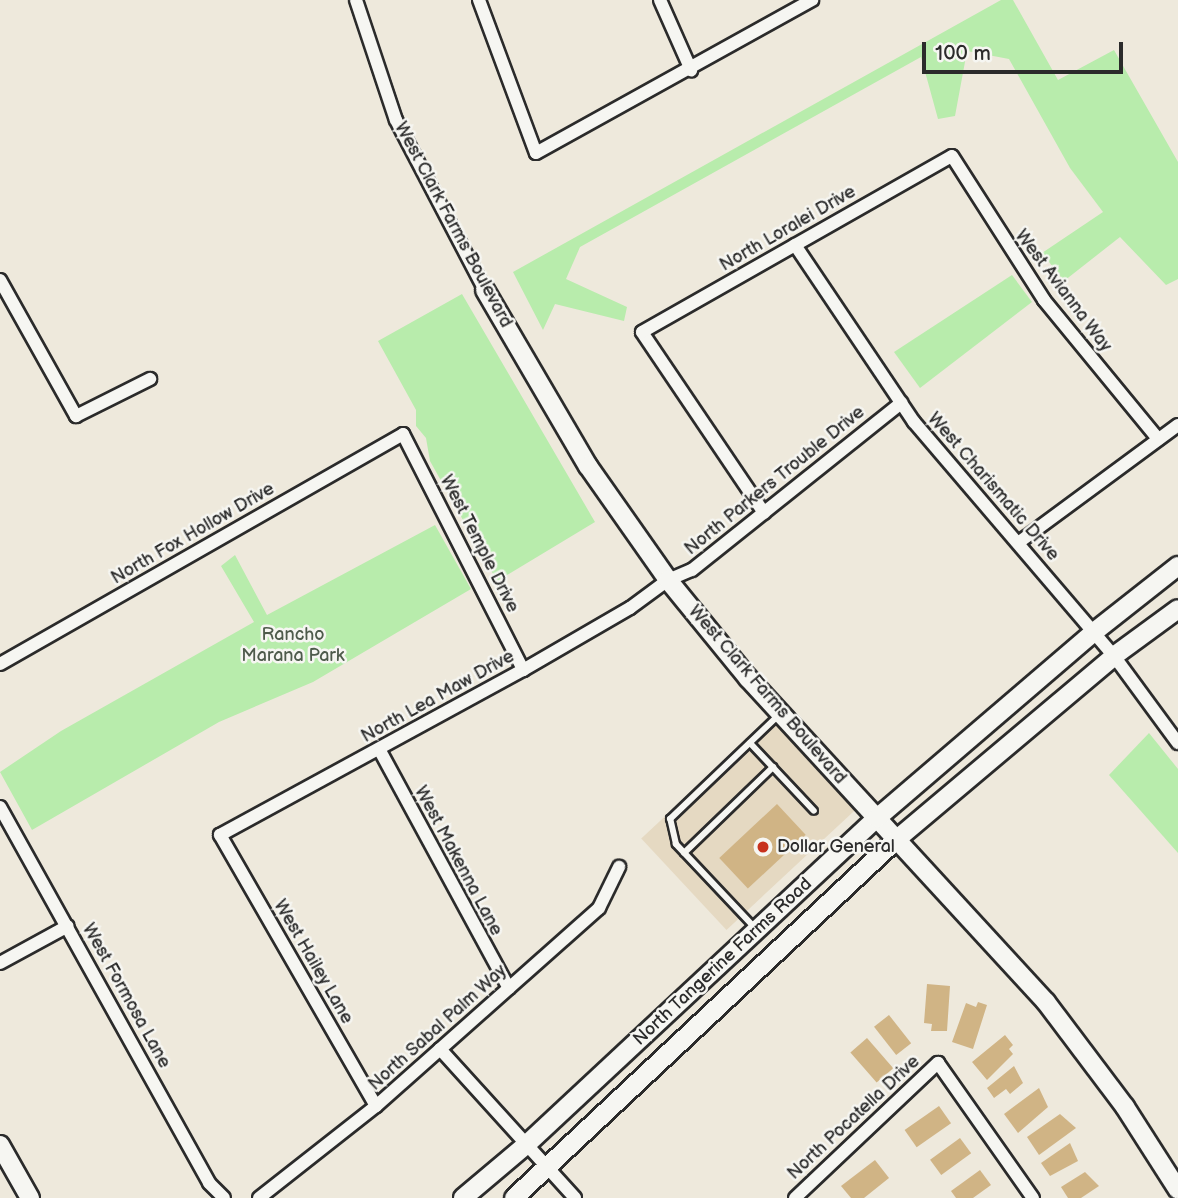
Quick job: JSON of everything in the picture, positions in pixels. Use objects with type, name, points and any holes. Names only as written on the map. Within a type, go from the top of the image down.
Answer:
[{"type":"street","name":"West Clark Farms Boulevard","points":[[356,0],[396,120],[485,290],[587,467],[668,580],[780,714],[1046,1002],[1118,1097],[1178,1190]]},
{"type":"street","points":[[479,0],[536,153],[691,70],[812,0]]},
{"type":"street","points":[[660,0],[691,70]]},
{"type":"street","name":"North Loralei Drive","points":[[764,513],[642,332],[951,156]]},
{"type":"street","name":"West Avianna Way","points":[[951,156],[1044,300],[1157,439]]},
{"type":"street","name":"West Charismatic Drive","points":[[795,245],[901,403],[1114,656],[1178,743]]},
{"type":"street","points":[[0,280],[76,416],[150,379]]},
{"type":"street","name":"North Parkers Trouble Drive","points":[[668,580],[692,570],[901,403]]},
{"type":"street","points":[[1018,543],[1178,425]]},
{"type":"street","name":"North Fox Hollow Drive","points":[[0,664],[403,434]]},
{"type":"street","name":"West Temple Drive","points":[[403,434],[523,670]]},
{"type":"street","name":"North Tangerine Farms Road","points":[[463,1198],[526,1145],[877,818],[1094,632],[1178,566]]},
{"type":"street","name":"North Lea Maw Drive","points":[[220,835],[523,670],[630,608],[668,580]]},
{"type":"street","name":"North Tangerine Farms Road","points":[[514,1198],[549,1170],[897,839],[1114,656],[1178,609]]},
{"type":"street","name":"West Makenna Lane","points":[[379,750],[509,988]]},
{"type":"street","name":"West Formosa Lane","points":[[0,807],[209,1183],[224,1198]]},
{"type":"street","name":"West Hailey Lane","points":[[220,835],[376,1106]]},
{"type":"street","name":"North Sabal Palm Way","points":[[259,1198],[376,1106],[599,908],[619,867]]},
{"type":"street","points":[[0,963],[68,926]]},
{"type":"street","points":[[440,1049],[575,1198]]},
{"type":"street","name":"North Pocatella Drive","points":[[794,1198],[938,1063],[1033,1198]]},
{"type":"street","points":[[0,1144],[5,1164],[30,1198]]},
{"type":"street","points":[[806,1188],[815,1198]]},
{"type":"lane","points":[[757,930],[676,844],[670,818],[780,714]]},
{"type":"lane","points":[[750,743],[814,811]]},
{"type":"lane","points":[[684,853],[773,767]]},
{"type":"shaded area","points":[[778,711],[863,802],[726,930],[641,839]]},
{"type":"green space","points":[[1001,0],[1013,0],[1058,80],[1114,50],[1178,162],[1178,279],[1166,285],[1120,237],[1064,281],[1042,253],[1103,212],[1070,168],[1009,59],[967,51],[955,116],[938,119],[921,57],[580,247],[566,279],[627,307],[624,321],[555,304],[543,330],[513,272]]},
{"type":"green space","points":[[1012,275],[1032,302],[920,388],[894,352]]},
{"type":"green space","points":[[462,294],[595,522],[497,581],[430,461],[426,438],[416,426],[416,410],[378,341]]},
{"type":"green space","name":"Rancho Marana Park","points":[[435,525],[471,589],[313,682],[219,722],[32,830],[0,772],[61,731],[254,622],[221,566],[235,555],[267,615]]},
{"type":"green space","points":[[1149,733],[1178,769],[1178,853],[1109,775]]},
{"type":"building","name":"Dollar General","points":[[777,804],[806,835],[748,889],[719,858]]},
{"type":"building","points":[[927,984],[950,986],[947,1031],[931,1031],[932,1024],[924,1023]]},
{"type":"building","points":[[978,1002],[987,1005],[973,1049],[952,1042],[966,1003],[976,1007]]},
{"type":"building","points":[[889,1015],[911,1043],[896,1055],[874,1027]]},
{"type":"building","points":[[1005,1035],[1013,1045],[1009,1049],[1013,1054],[987,1080],[972,1062]]},
{"type":"building","points":[[867,1038],[893,1068],[877,1083],[850,1052]]},
{"type":"building","points":[[1014,1066],[1023,1083],[1010,1094],[1006,1089],[994,1098],[987,1088]]},
{"type":"building","points":[[1039,1088],[1048,1107],[1018,1133],[1004,1114]]},
{"type":"building","points":[[939,1106],[951,1123],[917,1147],[905,1130]]},
{"type":"building","points":[[1060,1114],[1076,1128],[1039,1155],[1027,1137]]},
{"type":"building","points":[[960,1138],[971,1153],[941,1175],[930,1160]]},
{"type":"building","points":[[1070,1143],[1078,1161],[1050,1176],[1041,1163]]},
{"type":"building","points":[[875,1160],[889,1178],[864,1198],[851,1198],[841,1186]]},
{"type":"building","points":[[980,1170],[991,1185],[973,1198],[956,1198],[951,1191]]},
{"type":"building","points":[[1085,1172],[1099,1186],[1081,1198],[1068,1198],[1061,1187]]},
{"type":"place","name":"Dollar General","points":[[763,847]]}]
